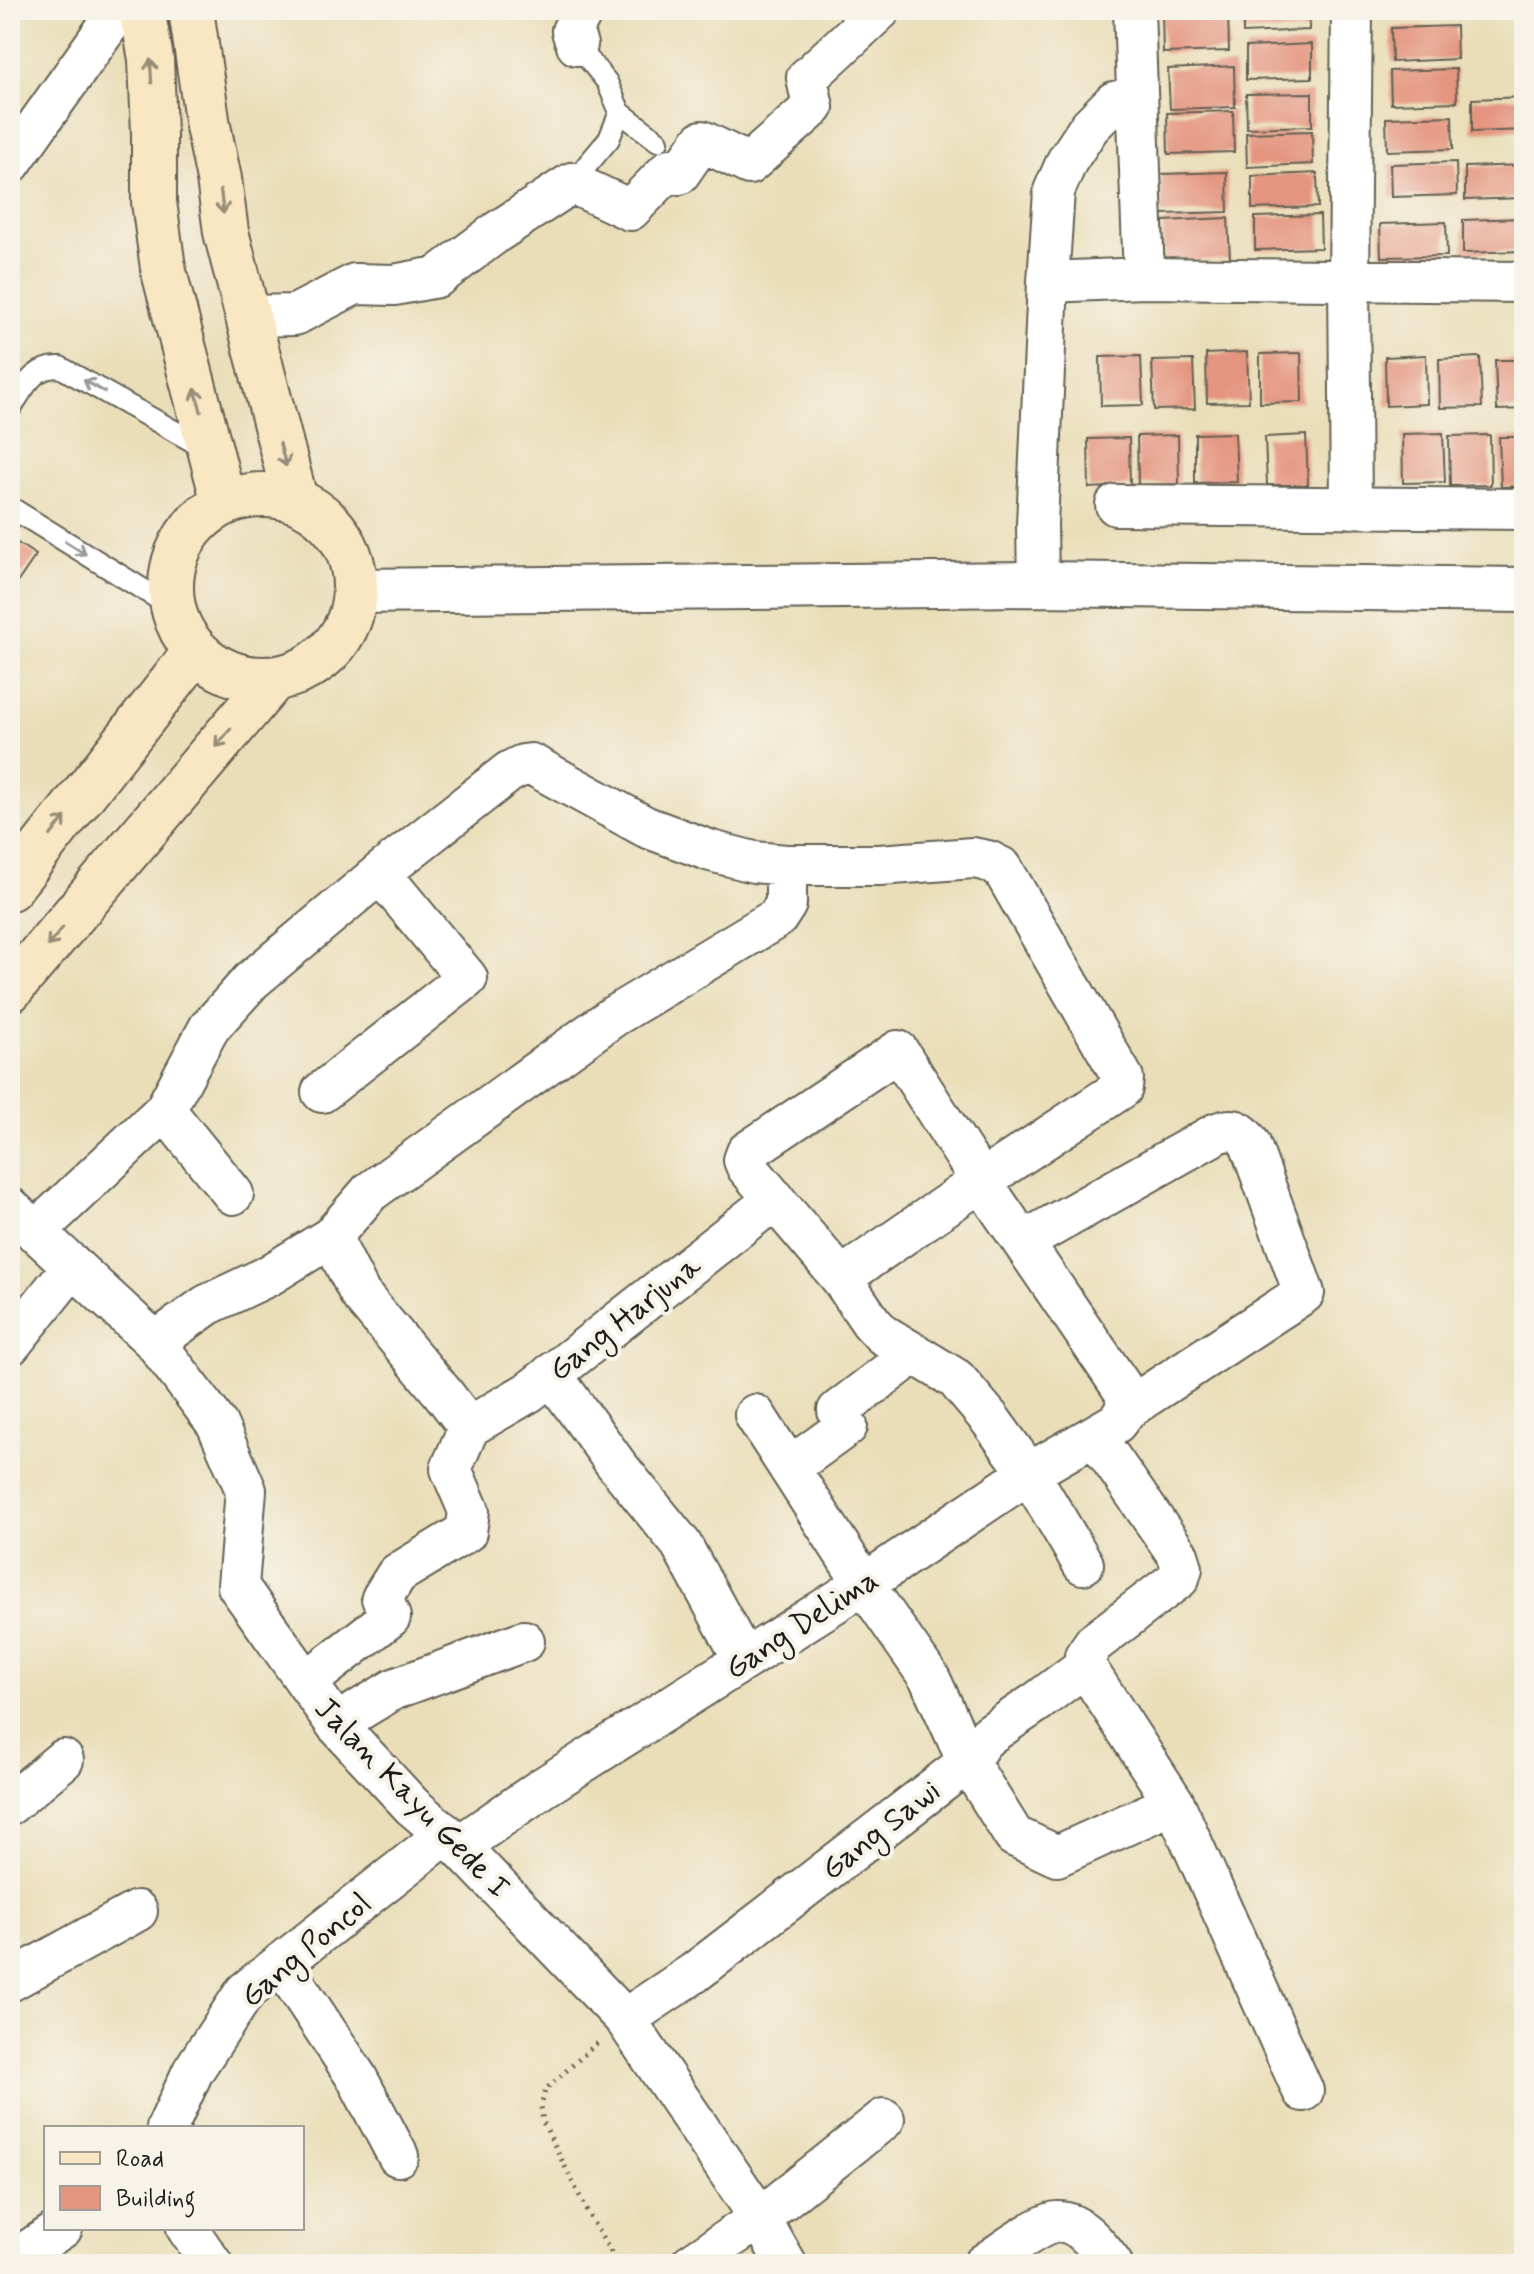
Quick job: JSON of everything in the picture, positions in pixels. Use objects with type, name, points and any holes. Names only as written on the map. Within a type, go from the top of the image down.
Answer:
[{"type":"main road","points":[[140,10],[151,59],[154,202],[163,268],[224,503]]},
{"type":"main road","points":[[191,10],[226,232],[295,499]]},
{"type":"main road","points":[[154,134],[208,126]]},
{"type":"main road","points":[[259,494],[295,499],[320,514],[340,535],[352,562],[355,591],[351,616],[339,639],[321,658],[299,672],[274,679],[253,679],[232,674],[212,665],[196,651],[182,632],[173,608],[171,583],[175,558],[186,536],[203,517],[224,503],[259,494]]},
{"type":"main road","points":[[10,888],[196,651]]},
{"type":"main road","points":[[10,990],[274,679]]},
{"type":"street","points":[[10,164],[119,10]]},
{"type":"street","points":[[1134,10],[1144,278]]},
{"type":"street","points":[[1351,508],[1349,279],[1352,10]]},
{"type":"street","points":[[247,316],[295,315],[355,284],[394,285],[437,277],[497,232],[572,183],[630,210],[670,169],[679,174],[702,141],[749,164],[813,107],[807,78],[876,11]]},
{"type":"street","points":[[1038,584],[1037,524],[1054,191],[1067,161],[1090,126],[1114,102],[1136,97]]},
{"type":"street","points":[[1048,282],[1144,278],[1524,282]]},
{"type":"street","points":[[1116,505],[1524,509]]},
{"type":"street","points":[[355,591],[1038,584],[1524,590]]},
{"type":"street","points":[[22,1220],[165,1110],[209,1028],[251,981],[380,873],[509,772],[531,764],[646,827],[711,851],[754,862],[879,865],[973,858],[1002,868],[1123,1078],[1122,1088],[841,1278]]},
{"type":"street","points":[[155,1342],[207,1305],[268,1276],[331,1237],[370,1192],[614,1016],[777,918],[786,904],[786,865]]},
{"type":"street","points":[[322,1092],[467,978],[380,873]]},
{"type":"street","points":[[1083,1564],[1029,1473],[989,1418],[956,1379],[882,1334],[871,1322],[841,1278],[747,1167],[744,1160],[747,1152],[898,1051],[1126,1401]]},
{"type":"street","points":[[165,1110],[233,1194]]},
{"type":"street","name":"Gang Delima","points":[[452,1840],[544,1787],[864,1584],[1029,1473],[1116,1423],[1126,1401],[1304,1293],[1250,1144],[1237,1129],[1217,1133],[1023,1242]]},
{"type":"street","name":"Gang Harjuna","points":[[469,1427],[529,1392],[775,1199]]},
{"type":"street","name":"Jalan Kayu Gede I","points":[[22,1220],[155,1342],[217,1424],[246,1490],[238,1586],[336,1724],[412,1806],[452,1840],[625,2019],[760,2218],[786,2264]]},
{"type":"street","points":[[306,1682],[390,1617],[382,1598],[397,1574],[466,1532],[469,1511],[451,1469],[469,1427],[360,1294],[331,1237]]},
{"type":"street","points":[[10,1345],[73,1266]]},
{"type":"street","points":[[789,1468],[847,1426],[838,1411],[914,1353]]},
{"type":"street","points":[[551,1374],[616,1464],[681,1544],[744,1660]]},
{"type":"street","name":"Gang Sawi","points":[[625,2019],[694,1973],[968,1762],[930,1679],[864,1584],[755,1415]]},
{"type":"street","points":[[1095,1436],[1178,1555],[1182,1568],[1179,1578],[1094,1643],[1085,1656],[1085,1666],[1174,1803],[1303,2091]]},
{"type":"street","points":[[336,1724],[394,1689],[524,1641]]},
{"type":"street","points":[[1085,1666],[990,1734],[968,1762],[1014,1836],[1057,1856],[1174,1803]]},
{"type":"street","points":[[10,1804],[63,1760]]},
{"type":"street","name":"Gang Poncol","points":[[168,2126],[193,2071],[245,1992],[452,1840]]},
{"type":"street","points":[[10,1981],[137,1911]]},
{"type":"street","points":[[281,1963],[357,2078],[398,2156]]},
{"type":"street","points":[[691,2264],[760,2218],[884,2119]]},
{"type":"street","points":[[984,2264],[1040,2228],[1058,2222],[1076,2227],[1112,2264]]},
{"type":"street","points":[[10,2263],[59,2230]]},
{"type":"street","points":[[188,2230],[212,2264]]},
{"type":"lane","points":[[580,28],[620,112],[658,141]]},
{"type":"lane","points":[[572,183],[609,139],[620,112]]},
{"type":"lane","points":[[10,409],[37,371],[48,366],[60,367],[211,452]]},
{"type":"lane","points":[[10,507],[173,608]]},
{"type":"path","points":[[618,2264],[590,2217],[543,2122],[541,2107],[545,2090],[625,2019]]},
{"type":"building","points":[[1228,10],[1229,51],[1163,53],[1162,12]]},
{"type":"building","points":[[1243,10],[1309,10],[1309,30],[1243,33]]},
{"type":"building","points":[[1396,10],[1462,10],[1462,14],[1396,16]]},
{"type":"building","points":[[1456,26],[1457,59],[1392,62],[1391,28]]},
{"type":"building","points":[[1312,44],[1312,78],[1246,80],[1246,47]]},
{"type":"building","points":[[1234,66],[1235,107],[1170,109],[1168,69]]},
{"type":"building","points":[[1456,69],[1457,102],[1391,104],[1390,71]]},
{"type":"building","points":[[1312,93],[1312,126],[1247,128],[1246,94]]},
{"type":"building","points":[[1524,97],[1524,130],[1472,132],[1472,99]]},
{"type":"building","points":[[1233,111],[1234,152],[1168,154],[1167,113]]},
{"type":"building","points":[[1452,116],[1453,149],[1387,151],[1386,118]]},
{"type":"building","points":[[1312,131],[1313,164],[1247,167],[1246,133]]},
{"type":"building","points":[[1456,162],[1457,195],[1391,197],[1390,164]]},
{"type":"building","points":[[1524,165],[1524,198],[1465,200],[1465,167]]},
{"type":"building","points":[[1227,172],[1228,212],[1162,214],[1161,174]]},
{"type":"building","points":[[1317,173],[1318,207],[1252,209],[1252,176]]},
{"type":"building","points":[[1320,215],[1321,248],[1255,250],[1255,217]]},
{"type":"building","points":[[1228,218],[1230,259],[1164,261],[1163,221]]},
{"type":"building","points":[[1524,218],[1524,251],[1463,253],[1463,220]]},
{"type":"building","points":[[1446,222],[1447,256],[1381,257],[1380,224]]},
{"type":"building","points":[[1247,352],[1249,402],[1207,403],[1206,354]]},
{"type":"building","points":[[1301,353],[1302,402],[1260,403],[1260,354]]},
{"type":"building","points":[[1426,355],[1427,404],[1386,406],[1385,357]]},
{"type":"building","points":[[1141,356],[1143,405],[1101,406],[1100,357]]},
{"type":"building","points":[[1480,357],[1482,407],[1440,408],[1439,359]]},
{"type":"building","points":[[1193,360],[1195,409],[1154,410],[1152,361]]},
{"type":"building","points":[[1495,360],[1524,360],[1524,409],[1497,410]]},
{"type":"building","points":[[1235,433],[1237,482],[1195,483],[1195,434]]},
{"type":"building","points":[[1443,433],[1445,482],[1403,483],[1402,434]]},
{"type":"building","points":[[1178,435],[1179,484],[1138,485],[1137,436]]},
{"type":"building","points":[[1306,435],[1308,485],[1267,485],[1265,437]]},
{"type":"building","points":[[1490,435],[1491,485],[1450,486],[1449,436]]},
{"type":"building","points":[[1499,437],[1524,437],[1524,486],[1501,487]]},
{"type":"building","points":[[1129,438],[1130,486],[1089,488],[1088,439]]},
{"type":"building","points":[[10,538],[36,555],[10,593]]}]
